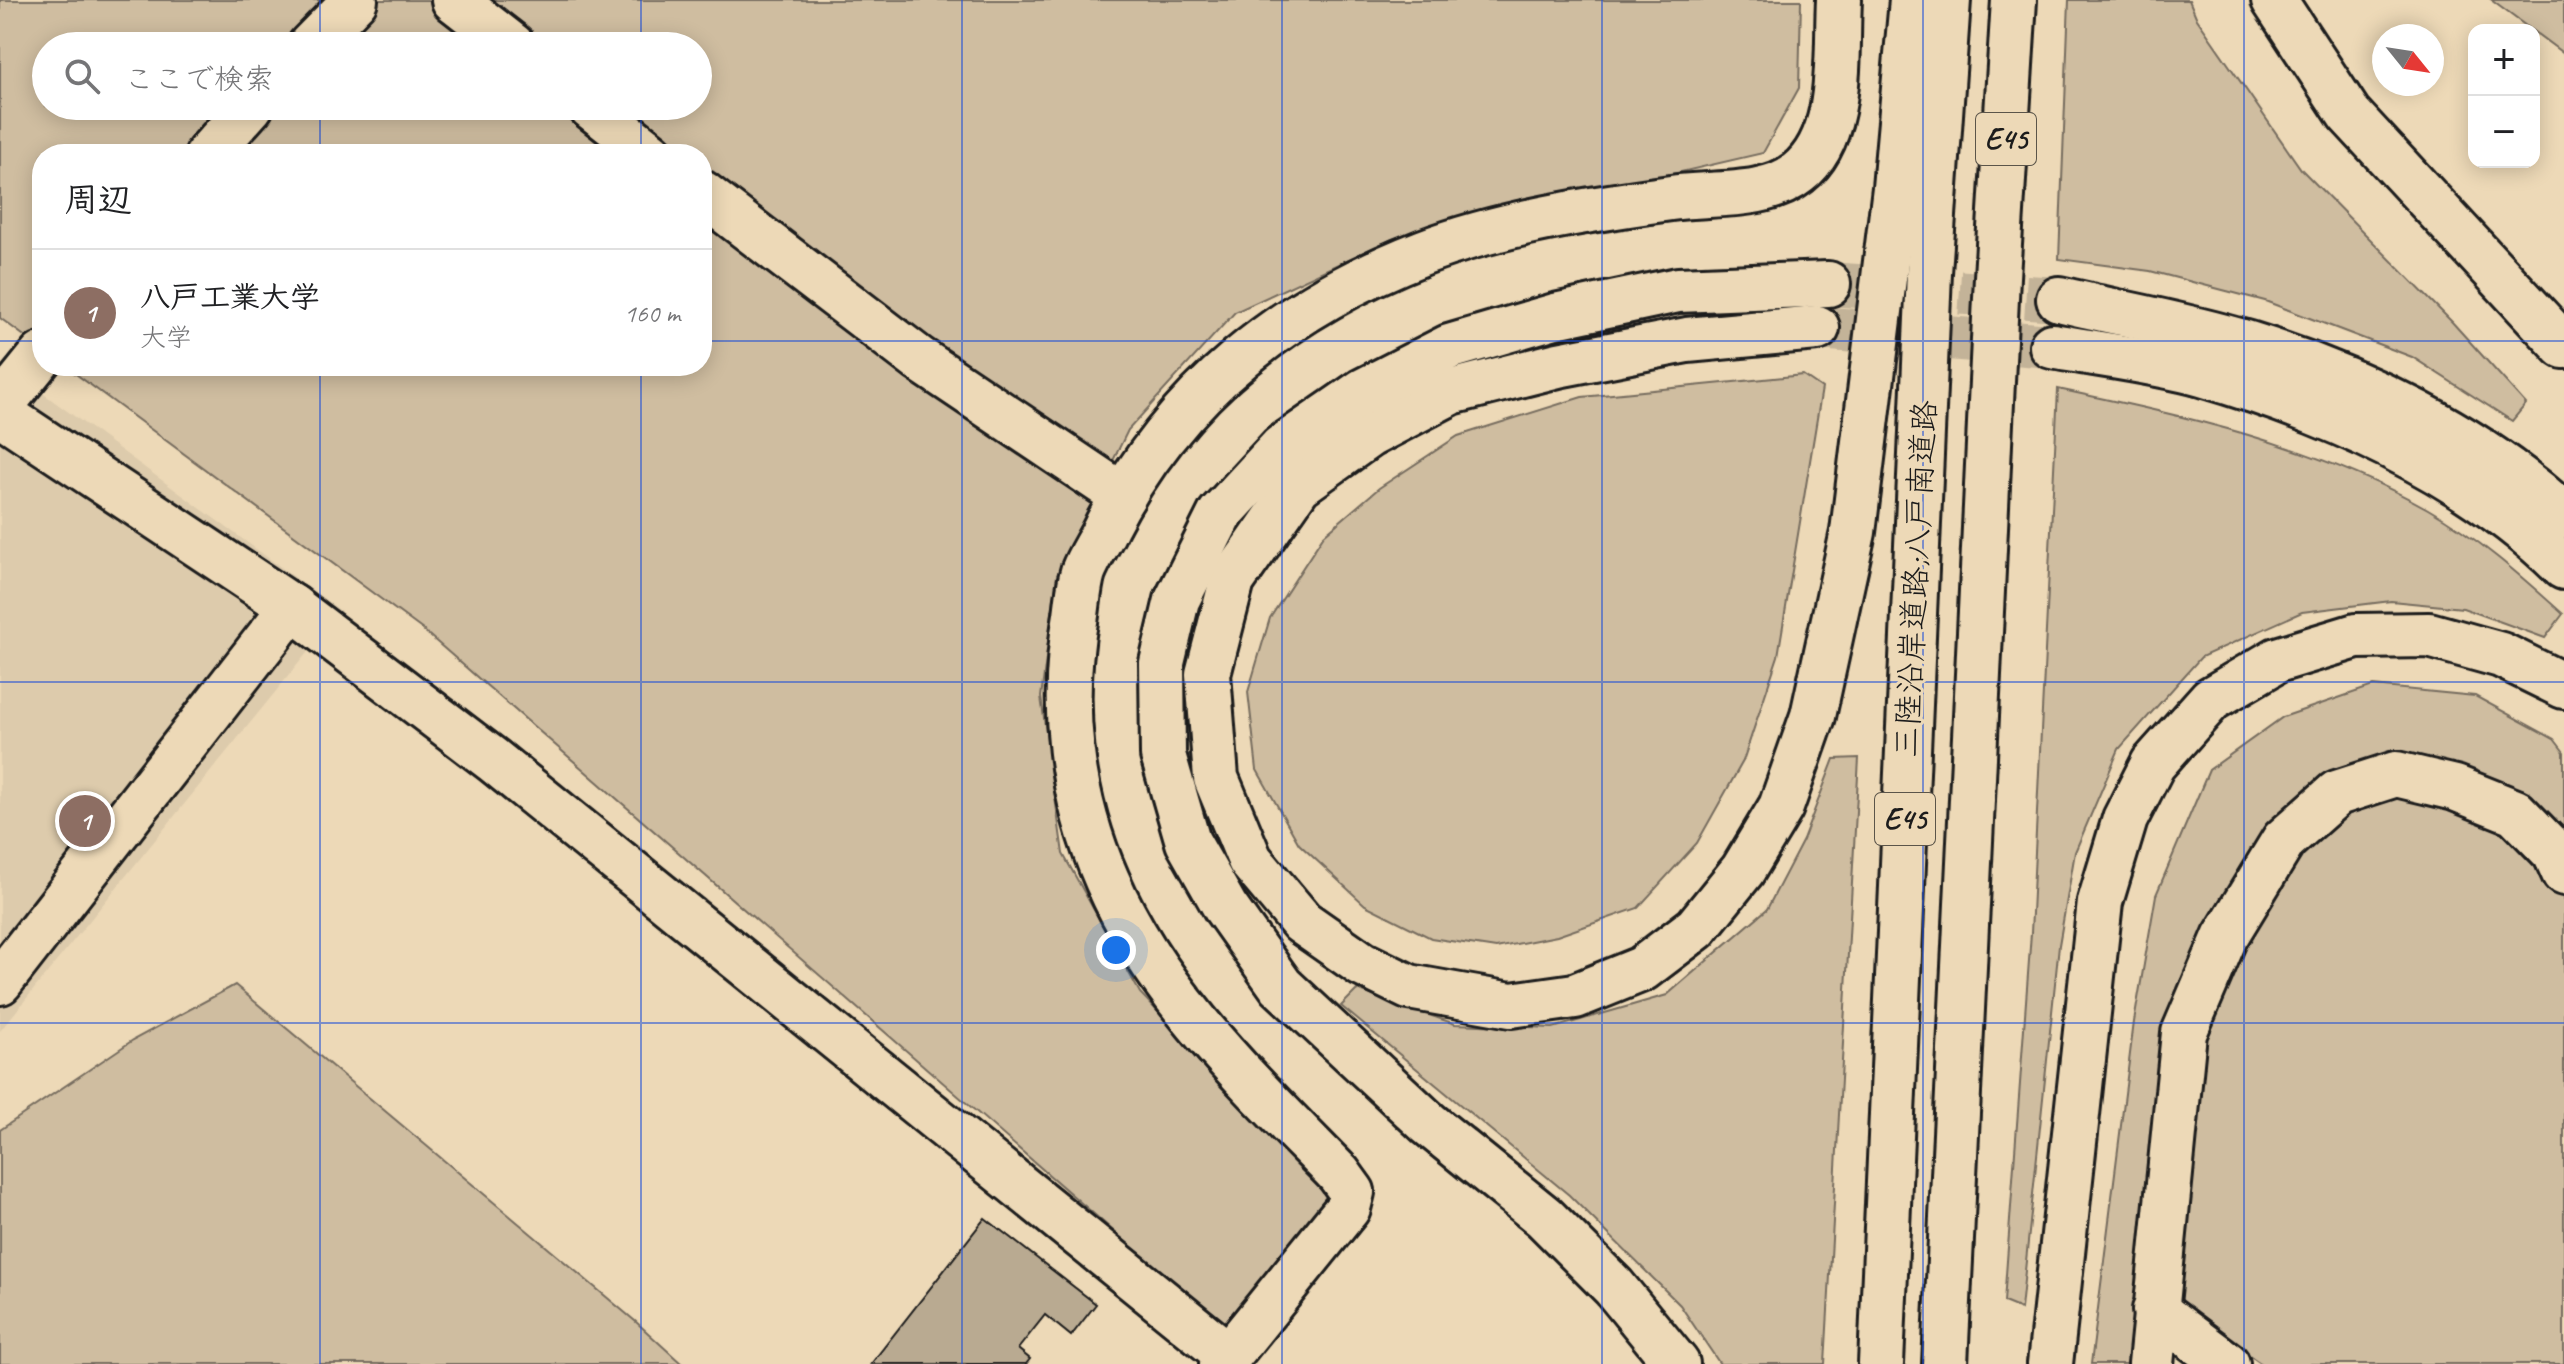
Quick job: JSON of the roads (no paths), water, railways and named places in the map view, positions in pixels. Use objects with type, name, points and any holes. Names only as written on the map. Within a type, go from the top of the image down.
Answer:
[{"type":"main road","points":[[324,32],[355,0]]},
{"type":"main road","points":[[454,0],[495,32]]},
{"type":"main road","points":[[32,368],[0,410],[292,607],[493,760],[1226,1360],[1348,1208],[1352,1192],[1339,1174],[1224,1056],[1151,962],[1107,880],[1079,797],[1068,729],[1068,660],[1083,573],[1123,496],[1166,432],[1243,354],[1323,297],[1426,251],[1527,224],[1670,198],[1777,186],[1800,172],[1821,147],[1833,104],[1839,0]]},
{"type":"main road","points":[[1817,328],[1687,340],[1558,365],[1451,392],[1369,435],[1299,485],[1232,581],[1208,674],[1216,778],[1250,860],[1302,922],[1362,964],[1409,987],[1511,1005],[1575,996],[1642,969],[1696,928],[1743,870],[1781,807],[1813,716],[1853,532],[1895,188],[1912,0]]},
{"type":"main road","name":"三陸沿岸道路;八戸南道路","points":[[1881,1364],[1929,273],[1948,0]]},
{"type":"main road","name":"三陸沿岸道路;八戸南道路","points":[[1945,1364],[1997,277],[2014,0]]},
{"type":"main road","points":[[2274,0],[2349,114],[2564,346]]},
{"type":"main road","points":[[217,144],[238,120]]},
{"type":"main road","points":[[608,120],[638,144]]},
{"type":"main road","points":[[712,201],[919,359],[1123,496]]},
{"type":"main road","points":[[1677,1364],[1614,1287],[1544,1217],[1429,1124],[1281,986],[1225,907],[1188,842],[1163,755],[1162,663],[1177,600],[1220,514],[1282,447],[1363,391],[1449,347],[1555,316],[1678,290],[1828,284]]},
{"type":"main road","points":[[2059,299],[2248,344],[2358,384],[2473,446],[2564,515]]},
{"type":"main road","points":[[2052,346],[2200,374],[2337,419],[2449,480],[2532,535],[2564,567]]},
{"type":"main road","points":[[0,982],[292,607]]},
{"type":"main road","points":[[2050,1364],[2100,902],[2125,819],[2153,764],[2211,699],[2277,660],[2356,636],[2429,635],[2501,655],[2564,686]]},
{"type":"main road","points":[[2151,1364],[2184,1033],[2225,937],[2284,840],[2337,793],[2396,774],[2455,788],[2515,812],[2555,853],[2564,873]]},
{"type":"main road","points":[[2155,1310],[2227,1364]]},
{"type":"tunnel","points":[[1828,284],[2059,299]]},
{"type":"tunnel","points":[[1817,328],[2052,346]]},
{"type":"place","name":"八戸工業大学","points":[[85,821]]}]
